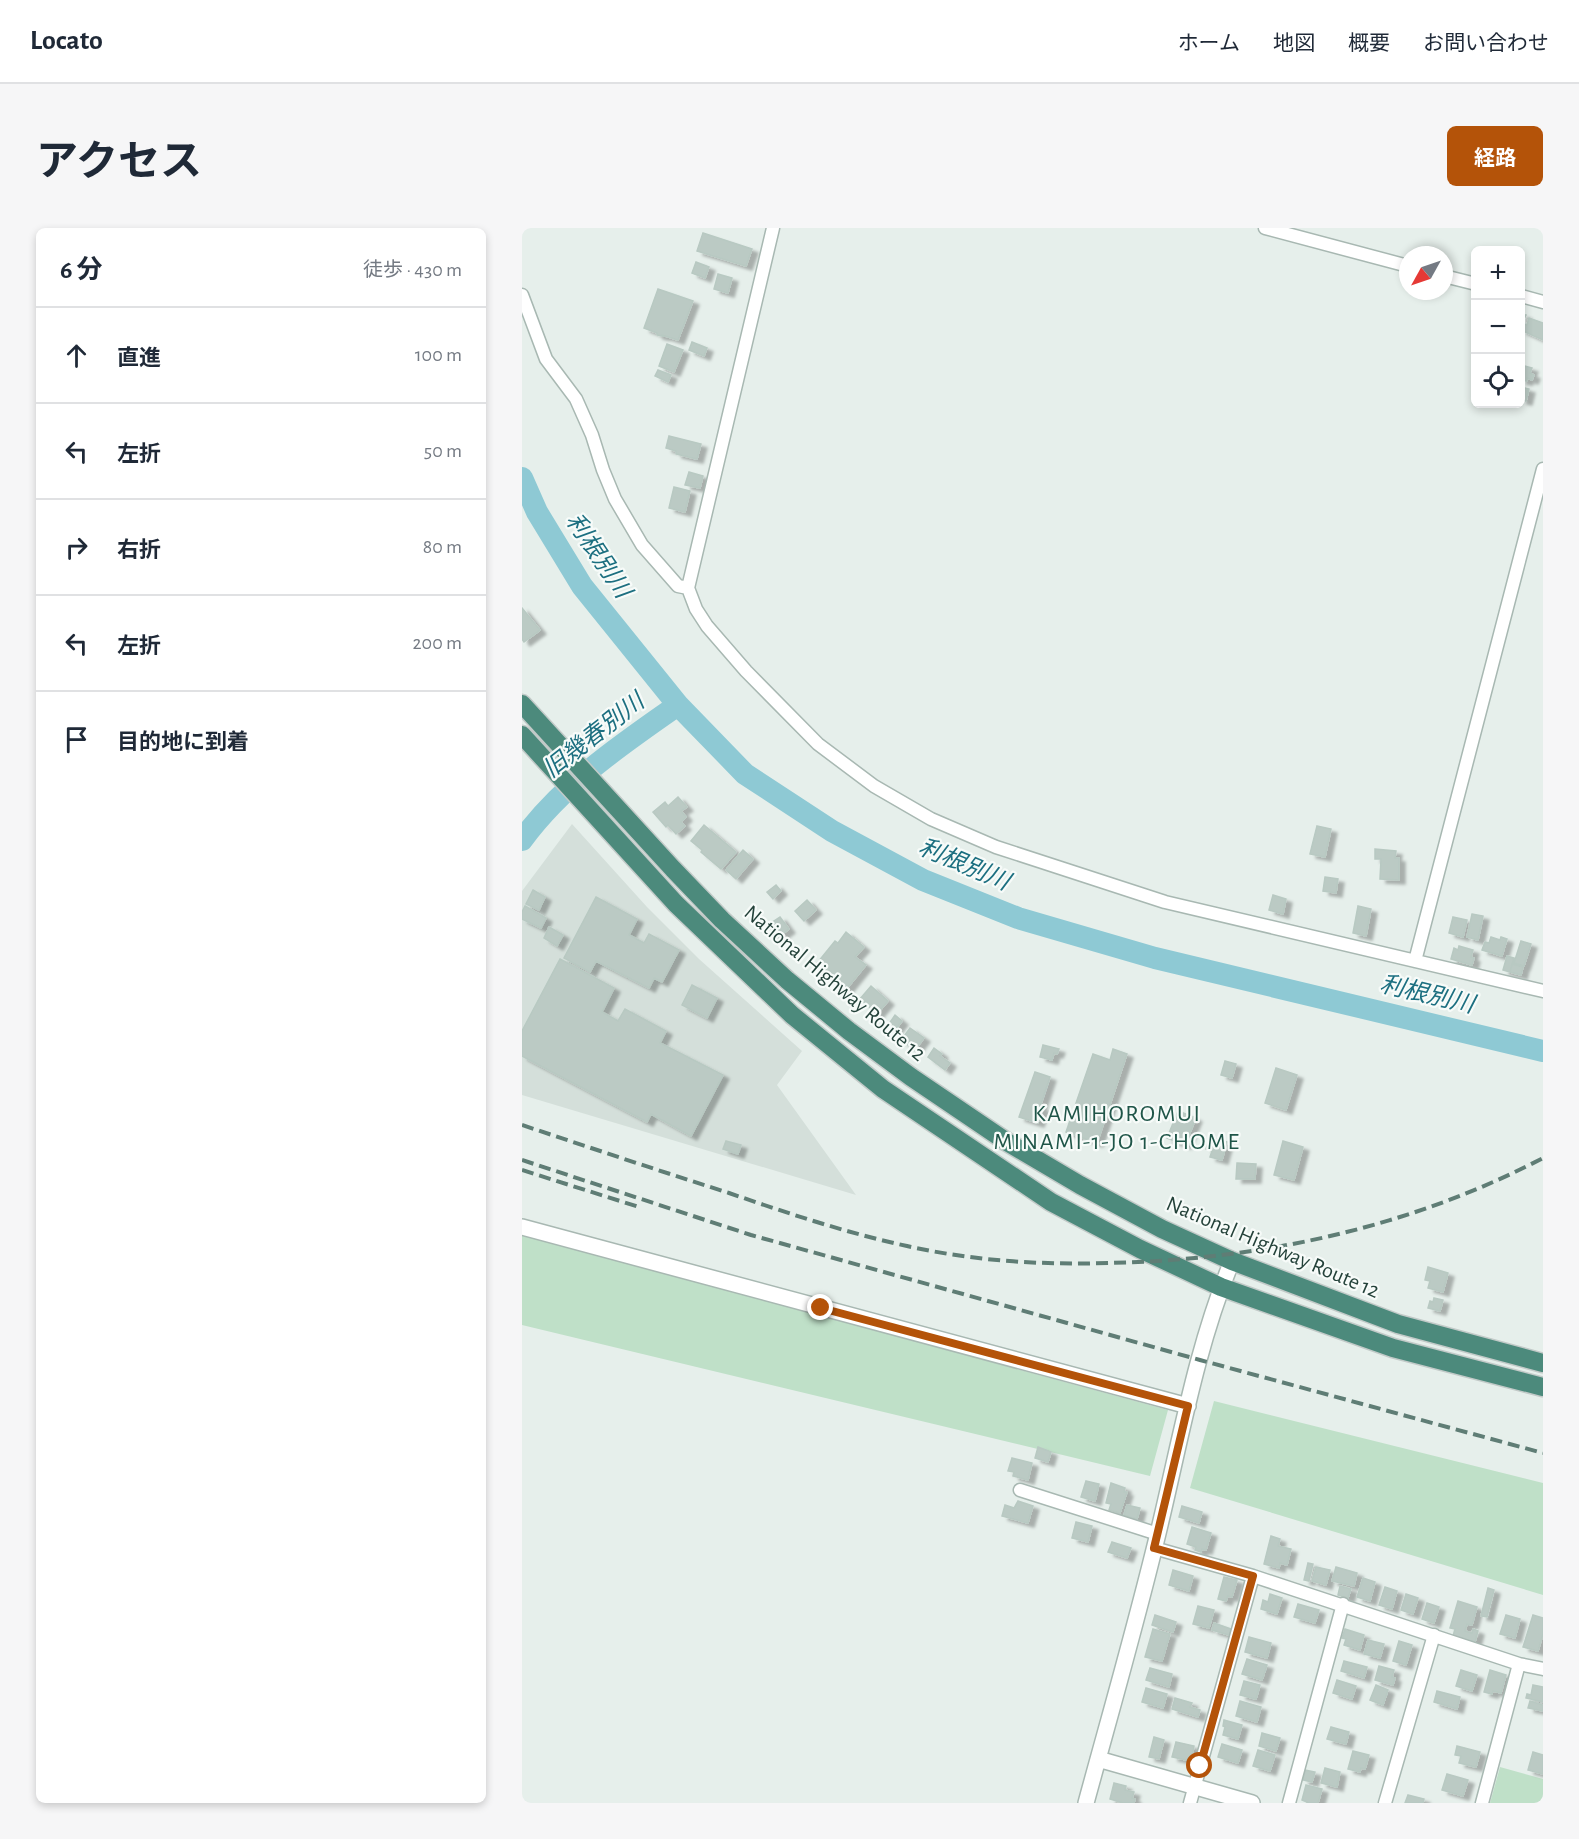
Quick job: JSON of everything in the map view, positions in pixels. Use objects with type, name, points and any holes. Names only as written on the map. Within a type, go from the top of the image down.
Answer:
[{"type":"highway","name":"National Highway Route 12","points":[[522,704],[722,920],[787,980],[884,1058],[1007,1142],[1080,1185],[1232,1261],[1398,1324],[1543,1363]]},
{"type":"highway","name":"National Highway Route 12","points":[[522,735],[676,903],[792,1015],[883,1089],[1051,1202],[1140,1250],[1221,1287],[1393,1348],[1543,1387]]},
{"type":"street","points":[[773,228],[688,588],[696,609],[707,626],[746,671],[818,744],[874,786],[931,819],[996,847],[1165,902],[1543,991]]},
{"type":"street","points":[[1265,228],[1399,264]]},
{"type":"street","points":[[1453,278],[1471,283]]},
{"type":"street","points":[[522,296],[546,359],[576,399],[592,435],[615,499],[642,545],[678,586],[688,588]]},
{"type":"street","points":[[1525,297],[1543,302]]},
{"type":"street","points":[[1415,961],[1543,469]]},
{"type":"street","points":[[522,1227],[1188,1406]]},
{"type":"street","points":[[1086,1803],[1156,1541],[1200,1360],[1221,1287],[1232,1261]]},
{"type":"street","points":[[1020,1490],[1253,1576],[1519,1664],[1543,1669]]},
{"type":"street","points":[[1190,1803],[1253,1576]]},
{"type":"street","points":[[1289,1803],[1343,1604]]},
{"type":"street","points":[[1385,1803],[1434,1635]]},
{"type":"street","points":[[1482,1803],[1519,1664]]},
{"type":"street","points":[[1098,1759],[1252,1803]]},
{"type":"shaded area","points":[[572,824],[647,907],[699,959],[802,1051],[777,1085],[856,1195],[522,1095],[522,891]]},
{"type":"green space","points":[[522,1235],[1168,1410],[1150,1476],[522,1325]]},
{"type":"green space","points":[[1214,1401],[1543,1483],[1543,1595],[1190,1488]]},
{"type":"green space","points":[[1500,1767],[1543,1779],[1543,1803],[1490,1803]]},
{"type":"building","points":[[703,233],[752,249],[746,266],[697,251]]},
{"type":"building","points":[[696,262],[709,267],[705,278],[692,273]]},
{"type":"building","points":[[718,274],[732,278],[728,293],[714,289]]},
{"type":"building","points":[[658,289],[693,301],[678,340],[657,335],[644,328]]},
{"type":"building","points":[[1529,318],[1543,323],[1543,340],[1525,332],[1525,324],[1527,325]]},
{"type":"building","points":[[692,342],[707,348],[704,356],[689,350]]},
{"type":"building","points":[[667,344],[683,350],[674,372],[659,366]]},
{"type":"building","points":[[1525,366],[1532,368],[1530,373],[1534,375],[1532,380],[1527,378],[1525,381]]},
{"type":"building","points":[[658,370],[671,375],[668,382],[655,376]]},
{"type":"building","points":[[1525,388],[1529,389],[1525,401]]},
{"type":"building","points":[[669,436],[701,444],[697,459],[676,454],[676,451],[666,448]]},
{"type":"building","points":[[689,472],[703,476],[700,488],[685,485]]},
{"type":"building","points":[[674,487],[690,491],[685,512],[669,508]]},
{"type":"building","points":[[522,608],[540,630],[524,642],[522,639]]},
{"type":"building","points":[[678,797],[687,807],[681,811],[686,817],[681,822],[685,826],[676,834],[668,825],[666,827],[653,812],[665,802],[668,806]]},
{"type":"building","points":[[704,825],[736,852],[721,869],[691,841]]},
{"type":"building","points":[[1317,826],[1331,829],[1325,857],[1310,854]]},
{"type":"building","points":[[1375,849],[1396,851],[1395,858],[1399,858],[1399,880],[1380,879],[1381,859],[1375,859]]},
{"type":"building","points":[[743,850],[753,859],[736,879],[726,870]]},
{"type":"building","points":[[1325,877],[1338,879],[1336,893],[1323,891]]},
{"type":"building","points":[[776,885],[781,891],[773,899],[767,892]]},
{"type":"building","points":[[533,890],[545,897],[539,910],[526,904]]},
{"type":"building","points":[[1273,895],[1286,899],[1283,914],[1269,910]]},
{"type":"building","points":[[596,897],[637,919],[629,935],[644,943],[649,934],[679,950],[662,982],[654,978],[649,988],[596,961],[590,972],[564,958]]},
{"type":"building","points":[[807,900],[816,910],[804,921],[795,911]]},
{"type":"building","points":[[525,906],[546,918],[541,928],[522,919]]},
{"type":"building","points":[[1358,906],[1371,909],[1366,936],[1353,933]]},
{"type":"building","points":[[1472,914],[1483,916],[1478,940],[1467,937]]},
{"type":"building","points":[[780,917],[789,929],[777,938],[768,925]]},
{"type":"building","points":[[1453,917],[1467,920],[1463,937],[1449,933]]},
{"type":"building","points":[[549,927],[563,935],[557,946],[544,938]]},
{"type":"building","points":[[846,932],[864,947],[855,957],[866,965],[844,992],[814,967],[835,941],[838,943]]},
{"type":"building","points":[[1491,937],[1500,940],[1501,937],[1507,939],[1502,956],[1482,950],[1485,942],[1489,943]]},
{"type":"building","points":[[1521,941],[1531,944],[1524,966],[1514,963]]},
{"type":"building","points":[[1459,946],[1473,950],[1472,965],[1451,959],[1454,948],[1458,950]]},
{"type":"building","points":[[1507,956],[1514,958],[1510,972],[1503,970]]},
{"type":"building","points":[[560,959],[614,988],[602,1012],[618,1021],[625,1009],[666,1031],[660,1043],[723,1075],[691,1136],[651,1114],[647,1122],[522,1056],[522,1031]]},
{"type":"building","points":[[1512,964],[1523,967],[1521,975],[1510,972]]},
{"type":"building","points":[[692,985],[717,998],[707,1018],[682,1005]]},
{"type":"building","points":[[871,986],[888,1001],[877,1014],[860,999]]},
{"type":"building","points":[[895,1015],[902,1021],[893,1033],[886,1028]]},
{"type":"building","points":[[910,1028],[924,1038],[915,1050],[901,1040]]},
{"type":"building","points":[[1043,1045],[1059,1049],[1057,1054],[1054,1053],[1052,1060],[1040,1057]]},
{"type":"building","points":[[934,1048],[950,1063],[945,1070],[928,1057]]},
{"type":"building","points":[[1113,1049],[1127,1054],[1097,1143],[1066,1132],[1093,1054],[1110,1060]]},
{"type":"building","points":[[1225,1061],[1236,1064],[1232,1078],[1221,1075]]},
{"type":"building","points":[[1276,1068],[1297,1075],[1286,1110],[1265,1103]]},
{"type":"building","points":[[1035,1072],[1050,1077],[1040,1107],[1043,1108],[1038,1123],[1019,1117]]},
{"type":"building","points":[[1178,1111],[1196,1118],[1185,1145],[1167,1138]]},
{"type":"building","points":[[1210,1137],[1227,1142],[1222,1160],[1210,1157],[1212,1151],[1206,1149]]},
{"type":"building","points":[[726,1141],[741,1145],[738,1154],[723,1149]]},
{"type":"building","points":[[1283,1141],[1303,1147],[1294,1180],[1274,1175]]},
{"type":"building","points":[[1237,1163],[1256,1164],[1255,1179],[1236,1179]]},
{"type":"building","points":[[1428,1267],[1448,1273],[1443,1292],[1428,1288],[1430,1281],[1425,1280]]},
{"type":"building","points":[[1434,1298],[1443,1300],[1440,1311],[1428,1308],[1430,1301],[1433,1302]]},
{"type":"building","points":[[1038,1447],[1051,1452],[1048,1462],[1035,1458]]},
{"type":"building","points":[[1012,1458],[1032,1463],[1028,1480],[1013,1476],[1014,1472],[1008,1471]]},
{"type":"building","points":[[1086,1481],[1099,1484],[1095,1501],[1081,1497]]},
{"type":"building","points":[[1111,1483],[1125,1488],[1124,1492],[1127,1492],[1120,1513],[1109,1510],[1111,1504],[1106,1503]]},
{"type":"building","points":[[1018,1501],[1033,1506],[1028,1523],[1002,1516],[1005,1505],[1014,1508]]},
{"type":"building","points":[[1127,1505],[1140,1508],[1137,1519],[1124,1515]]},
{"type":"building","points":[[1182,1506],[1202,1512],[1199,1523],[1179,1517]]},
{"type":"building","points":[[1076,1522],[1092,1526],[1088,1542],[1072,1538]]},
{"type":"building","points":[[1192,1527],[1211,1533],[1206,1550],[1202,1549],[1201,1552],[1195,1550],[1196,1547],[1187,1544]]},
{"type":"building","points":[[1271,1536],[1280,1539],[1278,1546],[1291,1549],[1287,1565],[1280,1563],[1279,1568],[1264,1564]]},
{"type":"building","points":[[1112,1542],[1131,1548],[1127,1558],[1108,1552]]},
{"type":"building","points":[[1308,1563],[1313,1564],[1309,1581],[1304,1580]]},
{"type":"building","points":[[1316,1567],[1330,1570],[1326,1585],[1312,1581]]},
{"type":"building","points":[[1336,1567],[1357,1573],[1354,1586],[1332,1581]]},
{"type":"building","points":[[1173,1570],[1193,1576],[1189,1591],[1169,1585]]},
{"type":"building","points":[[1224,1577],[1237,1580],[1232,1597],[1228,1596],[1226,1601],[1218,1599]]},
{"type":"building","points":[[1363,1578],[1375,1582],[1370,1601],[1357,1597]]},
{"type":"building","points":[[1340,1586],[1351,1589],[1348,1598],[1338,1595]]},
{"type":"building","points":[[1385,1587],[1397,1591],[1392,1609],[1379,1605]]},
{"type":"building","points":[[1488,1588],[1494,1590],[1487,1617],[1481,1616]]},
{"type":"building","points":[[1270,1594],[1282,1598],[1277,1614],[1261,1609],[1263,1600],[1268,1602]]},
{"type":"building","points":[[1406,1594],[1418,1598],[1413,1614],[1401,1610]]},
{"type":"building","points":[[1458,1601],[1477,1607],[1472,1625],[1467,1624],[1465,1631],[1472,1633],[1473,1629],[1478,1631],[1475,1642],[1453,1636],[1455,1629],[1450,1628]]},
{"type":"building","points":[[1427,1603],[1439,1607],[1434,1623],[1422,1619]]},
{"type":"building","points":[[1298,1604],[1319,1610],[1315,1623],[1294,1617]]},
{"type":"building","points":[[1198,1606],[1214,1610],[1209,1628],[1193,1624]]},
{"type":"building","points":[[1155,1615],[1176,1622],[1173,1632],[1152,1625]]},
{"type":"building","points":[[1506,1615],[1520,1619],[1515,1638],[1500,1634]]},
{"type":"building","points":[[1533,1615],[1543,1618],[1543,1634],[1538,1651],[1523,1647]]},
{"type":"building","points":[[1214,1623],[1231,1629],[1229,1635],[1212,1630]]},
{"type":"building","points":[[1153,1629],[1170,1634],[1162,1661],[1145,1657]]},
{"type":"building","points":[[1345,1629],[1364,1635],[1360,1650],[1344,1645],[1346,1639],[1342,1638]]},
{"type":"building","points":[[1249,1637],[1271,1643],[1267,1658],[1245,1652]]},
{"type":"building","points":[[1368,1640],[1384,1644],[1380,1658],[1364,1654]]},
{"type":"building","points":[[1399,1641],[1412,1645],[1406,1665],[1393,1661]]},
{"type":"building","points":[[1247,1659],[1267,1665],[1262,1680],[1242,1674]]},
{"type":"building","points":[[1344,1661],[1367,1667],[1364,1678],[1341,1671]]},
{"type":"building","points":[[1379,1666],[1394,1670],[1393,1685],[1375,1680]]},
{"type":"building","points":[[1150,1668],[1172,1674],[1169,1687],[1146,1680]]},
{"type":"building","points":[[1461,1670],[1477,1675],[1472,1691],[1456,1686]]},
{"type":"building","points":[[1490,1670],[1506,1675],[1501,1693],[1484,1692]]},
{"type":"building","points":[[1337,1680],[1356,1686],[1352,1699],[1333,1693]]},
{"type":"building","points":[[1244,1681],[1260,1685],[1256,1699],[1240,1695]]},
{"type":"building","points":[[1376,1685],[1388,1690],[1383,1705],[1370,1700]]},
{"type":"building","points":[[1533,1685],[1543,1687],[1543,1702],[1526,1698],[1527,1694],[1531,1695]]},
{"type":"building","points":[[1146,1688],[1167,1694],[1163,1708],[1142,1702]]},
{"type":"building","points":[[1437,1691],[1460,1697],[1457,1709],[1434,1702]]},
{"type":"building","points":[[1175,1698],[1192,1703],[1190,1707],[1200,1710],[1198,1717],[1172,1709]]},
{"type":"building","points":[[1240,1701],[1261,1707],[1257,1722],[1236,1716]]},
{"type":"building","points":[[1530,1701],[1543,1705],[1543,1711],[1528,1708]]},
{"type":"building","points":[[1224,1720],[1242,1725],[1238,1739],[1223,1735]]},
{"type":"building","points":[[1331,1727],[1349,1732],[1346,1744],[1327,1739]]},
{"type":"building","points":[[1262,1733],[1280,1738],[1276,1751],[1259,1746]]},
{"type":"building","points":[[1154,1737],[1164,1740],[1159,1759],[1149,1757]]},
{"type":"building","points":[[1176,1742],[1194,1746],[1191,1761],[1172,1757]]},
{"type":"building","points":[[1222,1744],[1242,1750],[1238,1763],[1218,1757]]},
{"type":"building","points":[[1457,1746],[1480,1752],[1476,1767],[1459,1763],[1461,1756],[1455,1755]]},
{"type":"building","points":[[1258,1750],[1275,1755],[1270,1771],[1253,1766]]},
{"type":"building","points":[[1353,1751],[1369,1755],[1365,1769],[1361,1768],[1360,1772],[1348,1769]]},
{"type":"building","points":[[1533,1752],[1543,1755],[1543,1774],[1528,1770]]},
{"type":"building","points":[[1325,1768],[1340,1772],[1337,1787],[1321,1783]]},
{"type":"building","points":[[1305,1770],[1315,1772],[1312,1782],[1303,1780]]},
{"type":"building","points":[[1447,1774],[1468,1780],[1463,1796],[1442,1790]]},
{"type":"building","points":[[1114,1783],[1126,1786],[1125,1790],[1134,1792],[1132,1798],[1135,1799],[1134,1803],[1123,1803],[1110,1799]]},
{"type":"building","points":[[1306,1785],[1322,1789],[1318,1803],[1307,1803],[1302,1800]]},
{"type":"building","points":[[1408,1795],[1424,1799],[1423,1803],[1405,1803]]},
{"type":"waterway","name":"利根別川","points":[[522,478],[537,512],[582,586],[678,705],[745,774],[832,831],[923,880],[1018,918],[1155,958],[1543,1051]]},
{"type":"waterway","name":"旧幾春別川","points":[[522,840],[556,801],[594,766],[678,705]]},
{"type":"railway","points":[[522,1125],[862,1235],[957,1255],[1007,1261],[1057,1263],[1108,1263],[1221,1255],[1332,1236],[1440,1204],[1543,1158]]},
{"type":"railway","points":[[522,1160],[751,1235],[1543,1453]]},
{"type":"railway","points":[[522,1170],[639,1207]]},
{"type":"district","name":"KAMIHOROMUI MINAMI-1-JO 1-CHOME","points":[[1117,1128]]},
{"type":"route","points":[[821,1308],[1188,1406],[1154,1548],[1253,1576],[1200,1766]]}]
